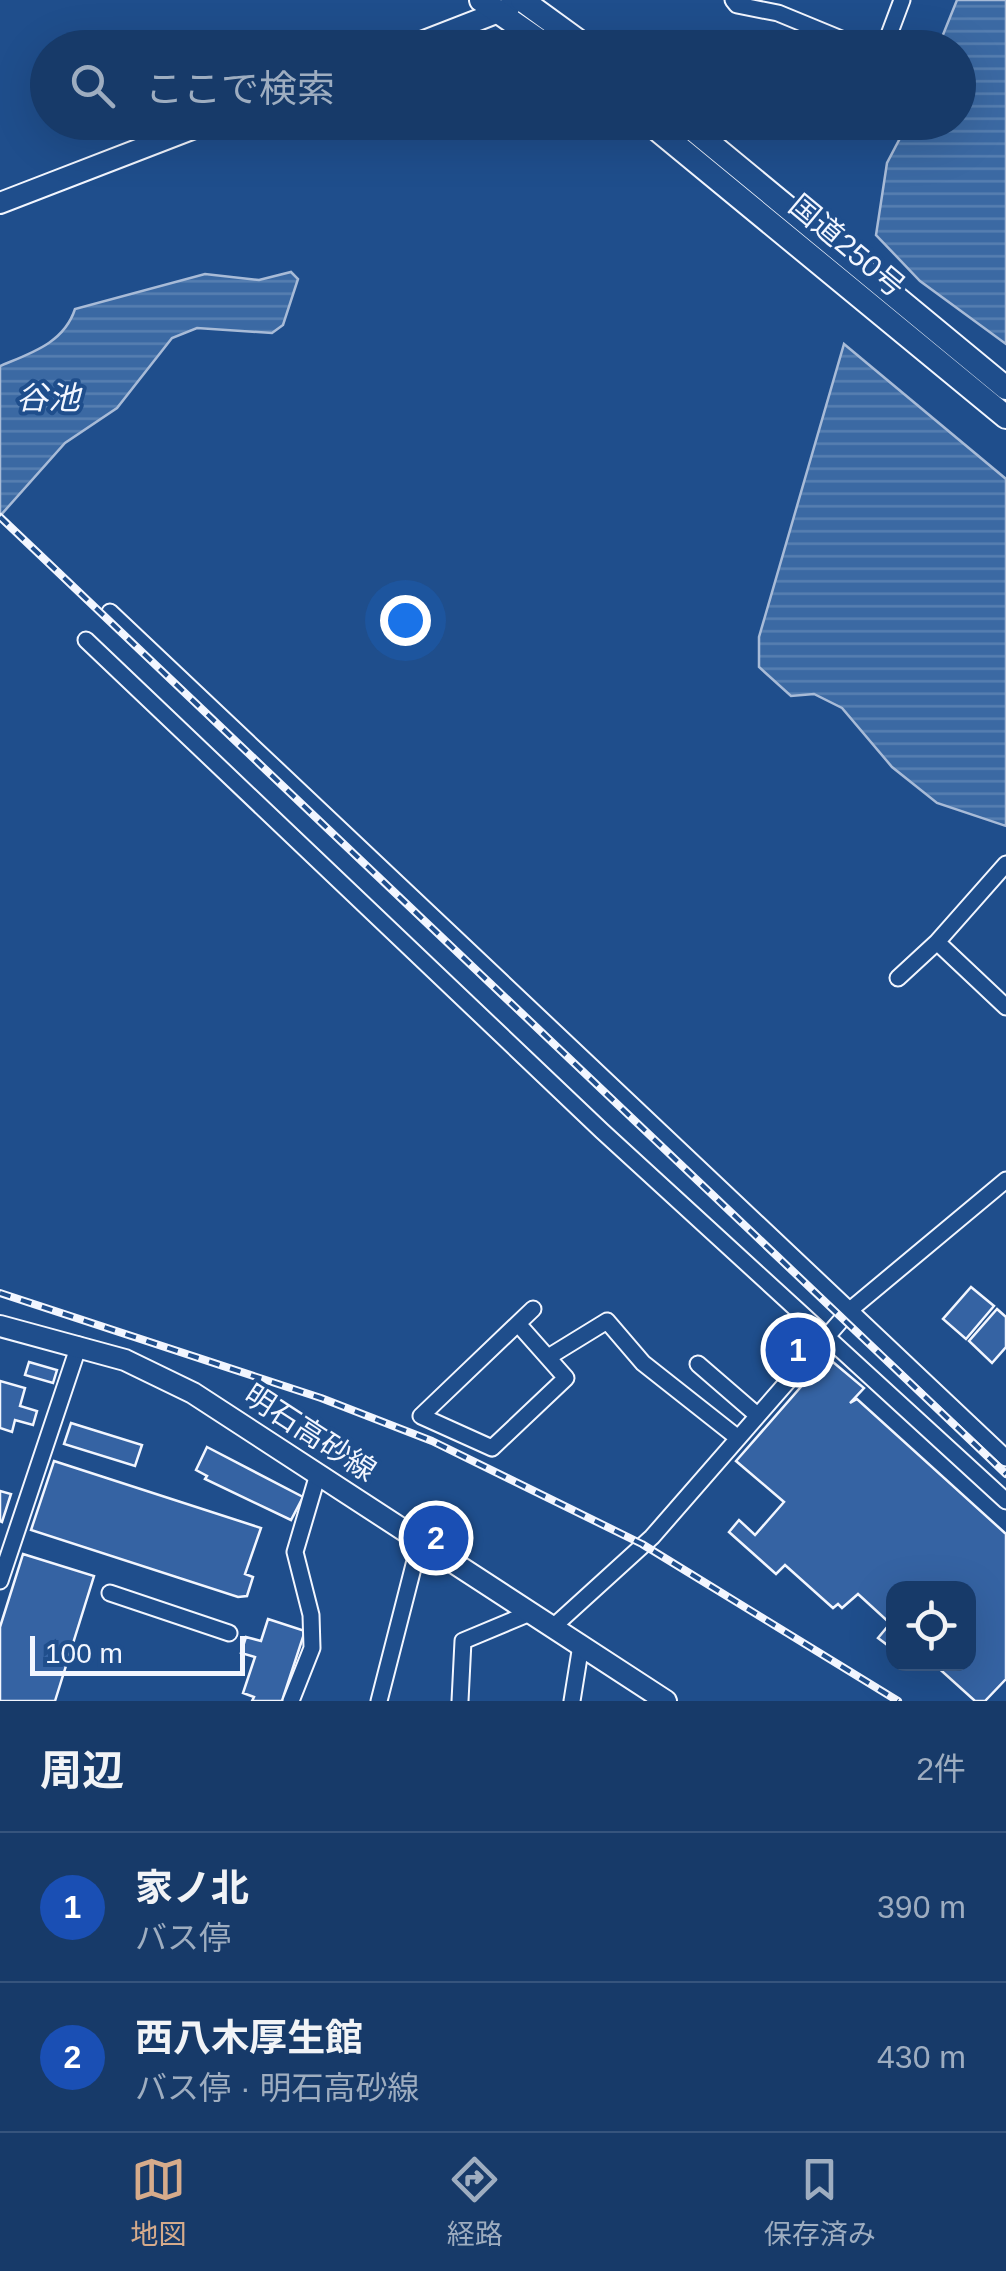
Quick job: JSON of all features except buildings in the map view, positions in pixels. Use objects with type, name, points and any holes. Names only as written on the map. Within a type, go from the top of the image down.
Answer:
[{"type":"highway","points":[[525,0],[564,30]]},
{"type":"highway","points":[[490,6],[524,30]]},
{"type":"highway","name":"国道250号","points":[[670,140],[1006,418]]},
{"type":"highway","name":"国道250号","points":[[706,140],[1006,388]]},
{"type":"main road","points":[[442,30],[490,6],[525,0]]},
{"type":"main road","points":[[0,203],[163,140]]},
{"type":"main road","name":"明石高砂線","points":[[0,1326],[78,1344],[125,1360],[193,1392],[666,1701]]},
{"type":"street","points":[[733,0],[737,6],[778,13],[819,30]]},
{"type":"street","points":[[891,30],[902,0]]},
{"type":"street","points":[[110,612],[1006,1458]]},
{"type":"street","points":[[86,640],[823,1337],[1006,1501]]},
{"type":"street","points":[[898,978],[938,942],[1006,864]]},
{"type":"street","points":[[938,942],[1003,999]]},
{"type":"street","points":[[553,1627],[652,1537],[850,1310],[1006,1180]]},
{"type":"street","points":[[518,1325],[566,1378],[492,1448],[422,1416],[533,1309]]},
{"type":"street","points":[[550,1356],[607,1322],[644,1363],[738,1438]]},
{"type":"street","points":[[0,1580],[7,1536],[78,1344]]},
{"type":"street","points":[[698,1364],[757,1415]]},
{"type":"street","points":[[291,1701],[312,1648],[311,1615],[295,1552],[318,1474]]},
{"type":"street","points":[[378,1701],[420,1542]]},
{"type":"street","points":[[110,1593],[229,1633]]},
{"type":"street","points":[[460,1701],[464,1642],[530,1614]]},
{"type":"street","points":[[572,1701],[581,1645]]},
{"type":"water","points":[[957,0],[1006,0],[1006,344],[920,281],[876,235],[887,163],[899,140],[976,140],[976,30],[945,30]]},
{"type":"water","name":"谷池","points":[[291,272],[298,279],[283,325],[272,333],[197,328],[172,338],[117,408],[65,443],[0,516],[0,366],[55,339],[75,309],[205,274],[259,280]]},
{"type":"water","points":[[844,344],[1006,479],[1006,826],[937,803],[892,767],[842,708],[814,694],[791,696],[759,667],[759,637]]},
{"type":"railway","points":[[0,517],[1006,1474]]},
{"type":"railway","points":[[0,1293],[321,1398],[432,1441],[642,1544],[898,1701]]},
{"type":"place","name":"家ノ北","points":[[798,1350]]},
{"type":"place","name":"西八木厚生館","points":[[436,1538]]}]
